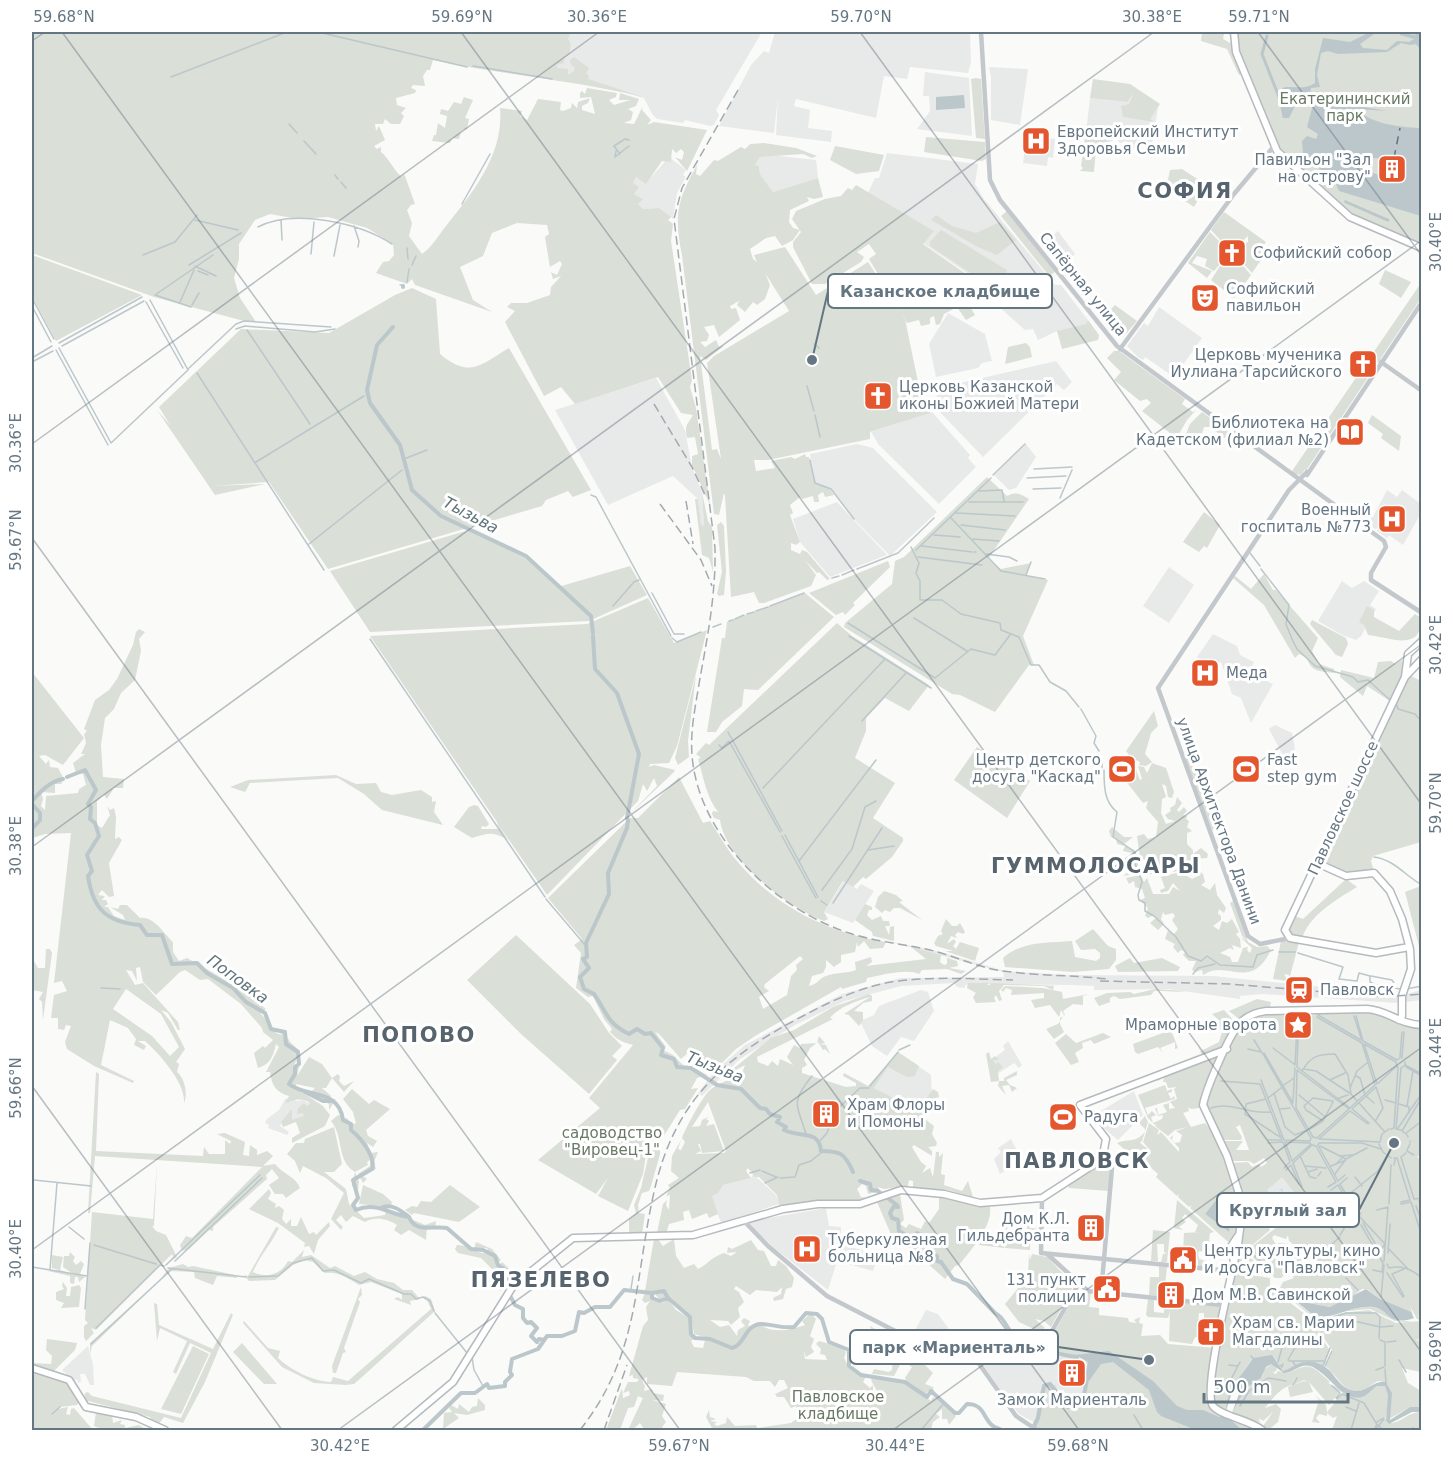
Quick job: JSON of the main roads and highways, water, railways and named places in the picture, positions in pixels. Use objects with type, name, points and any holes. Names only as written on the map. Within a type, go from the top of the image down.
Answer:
[{"type":"main road","points":[[1234,32],[1236,52],[1274,146],[1350,217],[1422,249]]},
{"type":"main road","points":[[1409,669],[1407,656],[1420,645]]},
{"type":"main road","name":"Павловское шоссе","points":[[1408,950],[1376,953],[1290,938],[1285,930],[1409,669],[1422,659]]},
{"type":"main road","points":[[1317,863],[1344,876],[1371,873],[1378,876],[1388,888],[1395,902],[1411,969],[1398,1018]]},
{"type":"main road","points":[[1262,1431],[1247,1420],[1223,1412],[1214,1406],[1210,1395],[1212,1368],[1218,1350],[1223,1305],[1237,1252],[1243,1209],[1227,1154],[1203,1107],[1212,1078],[1240,1023],[1258,1012],[1318,1008],[1372,1009],[1422,1025]]},
{"type":"main road","points":[[396,1431],[453,1382],[513,1286],[564,1243],[576,1237],[693,1235],[742,1219],[795,1207],[858,1205],[890,1192],[907,1190],[939,1193],[980,1203],[1042,1198],[1096,1163],[1104,1155],[1107,1142],[1080,1105],[1227,1049]]},
{"type":"main road","points":[[1234,1262],[1230,1246],[1240,1232]]},
{"type":"main road","points":[[32,1368],[69,1380],[83,1405],[94,1410],[136,1417],[165,1431]]},
{"type":"waterway","points":[[171,77],[287,32]]},
{"type":"waterway","points":[[318,32],[467,67]]},
{"type":"waterway","points":[[1267,36],[1262,54],[1279,97]]},
{"type":"waterway","points":[[473,66],[552,79]]},
{"type":"waterway","points":[[289,124],[297,133]]},
{"type":"waterway","points":[[620,154],[614,146],[625,139],[629,140]]},
{"type":"waterway","points":[[304,141],[316,154]]},
{"type":"waterway","points":[[616,151],[615,157],[629,146]]},
{"type":"waterway","points":[[462,204],[490,154]]},
{"type":"waterway","points":[[335,175],[338,179]]},
{"type":"waterway","points":[[341,182],[346,188]]},
{"type":"waterway","points":[[1345,201],[1389,220]]},
{"type":"waterway","points":[[1345,202],[1388,221]]},
{"type":"waterway","points":[[143,255],[175,242],[197,215]]},
{"type":"waterway","points":[[258,227],[272,221],[289,219],[326,220],[362,230],[392,244]]},
{"type":"waterway","points":[[195,220],[238,230]]},
{"type":"waterway","points":[[281,220],[282,240]]},
{"type":"waterway","points":[[311,254],[314,222]]},
{"type":"waterway","points":[[334,256],[340,225]]},
{"type":"waterway","points":[[354,226],[359,241],[358,247]]},
{"type":"waterway","points":[[189,265],[241,233]]},
{"type":"waterway","name":"Тызьва","points":[[407,248],[408,259]]},
{"type":"waterway","points":[[191,307],[155,295],[213,255]]},
{"type":"waterway","name":"Тызьва","points":[[412,265],[416,256]]},
{"type":"waterway","points":[[195,266],[216,276]]},
{"type":"waterway","name":"Тызьва","points":[[407,282],[409,269]]},
{"type":"waterway","points":[[180,302],[194,270]]},
{"type":"waterway","points":[[198,271],[208,275]]},
{"type":"waterway","points":[[192,305],[199,293]]},
{"type":"waterway","points":[[59,343],[142,297]]},
{"type":"waterway","points":[[32,298],[54,339]]},
{"type":"waterway","points":[[59,348],[111,443],[188,370],[150,300]]},
{"type":"waterway","points":[[62,346],[144,301]]},
{"type":"waterway","points":[[146,302],[183,368]]},
{"type":"waterway","points":[[32,306],[51,342]]},
{"type":"waterway","points":[[188,369],[236,324],[244,321],[331,327]]},
{"type":"waterway","points":[[236,329],[245,326],[315,332],[335,329]]},
{"type":"waterway","name":"Тызьва","points":[[393,327],[377,345],[367,390],[370,403],[400,445],[412,490],[441,516],[526,556],[591,616],[593,633]]},
{"type":"waterway","points":[[247,330],[310,424]]},
{"type":"waterway","points":[[814,344],[819,348]]},
{"type":"waterway","points":[[32,358],[52,346]]},
{"type":"waterway","points":[[56,350],[108,445]]},
{"type":"waterway","points":[[32,362],[53,351]]},
{"type":"waterway","points":[[197,373],[324,570]]},
{"type":"waterway","points":[[807,386],[814,411]]},
{"type":"waterway","points":[[256,462],[364,396]]},
{"type":"waterway","points":[[815,415],[820,437]]},
{"type":"waterway","points":[[993,475],[1025,444]]},
{"type":"waterway","points":[[404,459],[427,450]]},
{"type":"waterway","points":[[810,460],[815,483],[831,489],[854,519]]},
{"type":"waterway","points":[[1034,469],[1072,467]]},
{"type":"waterway","points":[[309,544],[402,470]]},
{"type":"waterway","points":[[1060,498],[1072,470]]},
{"type":"waterway","points":[[1027,478],[1066,476]]},
{"type":"waterway","points":[[916,550],[991,478]]},
{"type":"waterway","points":[[1033,489],[1061,488]]},
{"type":"waterway","points":[[979,491],[1002,490],[1004,501]]},
{"type":"waterway","points":[[591,495],[596,497],[671,636]]},
{"type":"waterway","points":[[969,502],[1023,502]]},
{"type":"waterway","points":[[956,513],[1015,516]]},
{"type":"waterway","points":[[857,569],[898,553],[934,518]]},
{"type":"waterway","points":[[951,518],[1001,571],[1045,579]]},
{"type":"waterway","points":[[961,525],[1005,530]]},
{"type":"waterway","points":[[934,535],[960,537]]},
{"type":"waterway","points":[[973,539],[999,541]]},
{"type":"waterway","points":[[922,546],[972,552]]},
{"type":"waterway","points":[[911,547],[919,563],[916,573],[920,581],[920,600],[942,600],[961,614],[1000,623],[1001,630],[1019,637],[1031,665],[1039,665],[1050,682],[1066,691],[1079,707]]},
{"type":"waterway","points":[[1250,553],[1260,566]]},
{"type":"waterway","points":[[986,554],[1009,557],[1017,561]]},
{"type":"waterway","points":[[918,557],[982,565]]},
{"type":"waterway","points":[[1026,575],[1031,562]]},
{"type":"waterway","points":[[1261,569],[1289,605],[1286,624],[1297,649],[1315,666],[1353,677],[1358,682],[1368,680],[1390,700]]},
{"type":"waterway","points":[[842,575],[854,570]]},
{"type":"waterway","points":[[832,578],[839,576]]},
{"type":"waterway","points":[[613,606],[634,582],[639,580]]},
{"type":"waterway","points":[[652,593],[674,634],[684,634]]},
{"type":"waterway","points":[[770,606],[804,593]]},
{"type":"waterway","points":[[756,611],[768,607]]},
{"type":"waterway","points":[[747,614],[754,612]]},
{"type":"waterway","points":[[735,619],[744,615]]},
{"type":"waterway","points":[[914,618],[967,651]]},
{"type":"waterway","points":[[729,621],[733,620]]},
{"type":"waterway","points":[[848,623],[935,678],[971,649],[995,655],[1010,635]]},
{"type":"waterway","points":[[713,627],[721,624]]},
{"type":"waterway","points":[[672,638],[677,642],[701,632]]},
{"type":"waterway","name":"Тызьва","points":[[593,636],[595,669],[617,693],[639,754],[627,818]]},
{"type":"waterway","points":[[849,636],[931,688]]},
{"type":"waterway","points":[[370,639],[545,897]]},
{"type":"waterway","points":[[763,788],[885,659]]},
{"type":"waterway","points":[[862,721],[906,673]]},
{"type":"waterway","points":[[1396,703],[1398,709],[1415,714],[1422,722]]},
{"type":"waterway","points":[[1081,709],[1096,736],[1094,743],[1099,751]]},
{"type":"waterway","points":[[728,732],[782,831]]},
{"type":"waterway","points":[[719,745],[722,748],[729,741],[780,832]]},
{"type":"waterway","points":[[799,861],[876,760]]},
{"type":"waterway","points":[[1102,761],[1102,768]]},
{"type":"waterway","name":"Поповка","points":[[67,777],[85,770],[96,790],[88,804],[91,807],[90,819],[95,823],[99,836],[87,855],[92,871],[88,876],[90,888],[98,906],[110,917],[140,925],[147,935],[162,935],[172,964],[197,963],[207,973],[233,988],[246,1002],[265,1013],[271,1029],[285,1032],[286,1044],[298,1052],[299,1064],[295,1067],[295,1074],[289,1084],[329,1098],[335,1103],[343,1120],[351,1124],[351,1130],[370,1153],[372,1169],[353,1180],[358,1198],[353,1205],[356,1210],[377,1208],[409,1217],[420,1227],[447,1228],[471,1249],[483,1250],[495,1256],[498,1265],[505,1270],[507,1290],[515,1305],[523,1309],[523,1318],[527,1323],[531,1322],[537,1328],[531,1336],[537,1342],[539,1339],[544,1340]]},
{"type":"waterway","points":[[1104,770],[1107,799],[1117,812],[1113,837],[1135,852],[1134,861],[1142,882],[1138,895],[1139,900],[1145,903],[1145,911],[1154,916],[1176,937],[1188,956],[1201,961],[1207,956],[1220,965],[1253,967],[1257,955],[1273,950]]},
{"type":"waterway","name":"Поповка","points":[[32,801],[50,784],[63,779]]},
{"type":"waterway","points":[[822,890],[852,849],[865,807],[876,801]]},
{"type":"waterway","name":"Поповка","points":[[32,804],[40,813],[40,820],[32,829]]},
{"type":"waterway","name":"Тызьва","points":[[628,820],[627,828],[608,873],[609,894],[586,943],[587,957],[583,959],[589,968],[580,977],[584,989],[594,994],[616,1026],[629,1034],[637,1029],[645,1034],[651,1033],[663,1048],[661,1055],[674,1059],[677,1067],[691,1068],[717,1085],[741,1089],[760,1108],[780,1117],[777,1122],[786,1127],[784,1130],[813,1137],[817,1140],[821,1151],[841,1154],[853,1172]]},
{"type":"waterway","points":[[833,903],[882,828]]},
{"type":"waterway","points":[[785,835],[818,897]]},
{"type":"waterway","points":[[782,836],[816,898]]},
{"type":"waterway","points":[[868,850],[894,846]]},
{"type":"waterway","points":[[1374,857],[1388,861],[1422,885]]},
{"type":"waterway","points":[[546,899],[585,945]]},
{"type":"waterway","points":[[821,901],[827,905]]},
{"type":"waterway","points":[[1279,952],[1295,952]]},
{"type":"waterway","points":[[1298,953],[1343,967],[1339,979],[1357,981],[1359,973],[1370,976],[1370,982],[1376,985],[1394,984],[1394,988],[1401,989]]},
{"type":"waterway","points":[[1193,974],[1198,968],[1215,964]]},
{"type":"waterway","points":[[1371,976],[1392,980],[1394,983]]},
{"type":"waterway","points":[[1406,989],[1422,986]]},
{"type":"waterway","points":[[101,988],[120,989]]},
{"type":"waterway","points":[[1318,1015],[1361,1040]]},
{"type":"waterway","points":[[1354,1016],[1361,1038]]},
{"type":"waterway","points":[[1356,1016],[1363,1041],[1397,1060],[1400,1058],[1402,1032]]},
{"type":"waterway","points":[[1298,1037],[1297,1067],[1350,1108],[1375,1085],[1362,1043],[1317,1017]]},
{"type":"waterway","points":[[1295,1065],[1297,1026]]},
{"type":"waterway","points":[[1402,1058],[1404,1032]]},
{"type":"waterway","points":[[1254,1040],[1262,1053]]},
{"type":"waterway","points":[[1364,1044],[1396,1062],[1397,1066],[1377,1084],[1364,1044]]},
{"type":"waterway","points":[[899,1050],[910,1045]]},
{"type":"waterway","points":[[1273,1048],[1294,1064]]},
{"type":"waterway","points":[[1248,1049],[1261,1052]]},
{"type":"waterway","points":[[870,1086],[898,1052]]},
{"type":"waterway","points":[[1264,1053],[1293,1103]]},
{"type":"waterway","points":[[1261,1080],[1284,1140],[1310,1141],[1311,1138],[1263,1054]]},
{"type":"waterway","points":[[1302,1071],[1316,1057],[1335,1054],[1348,1075],[1351,1094],[1357,1101]]},
{"type":"waterway","points":[[1405,1062],[1405,1065],[1422,1074]]},
{"type":"waterway","points":[[1350,1088],[1357,1071],[1367,1063]]},
{"type":"waterway","points":[[1401,1130],[1396,1129],[1401,1068],[1404,1066]]},
{"type":"waterway","points":[[1391,1129],[1394,1128],[1398,1067]]},
{"type":"waterway","points":[[1406,1067],[1422,1076]]},
{"type":"waterway","points":[[1293,1101],[1295,1068]]},
{"type":"waterway","points":[[1304,1069],[1316,1071],[1351,1094]]},
{"type":"waterway","points":[[1297,1070],[1349,1109],[1317,1138],[1313,1137],[1296,1108],[1297,1070]]},
{"type":"waterway","points":[[1407,1106],[1413,1071]]},
{"type":"waterway","points":[[1330,1080],[1345,1073]]},
{"type":"waterway","points":[[806,1134],[797,1104],[801,1092],[812,1076]]},
{"type":"waterway","points":[[1356,1076],[1360,1078],[1365,1095]]},
{"type":"waterway","points":[[1284,1085],[1294,1078]]},
{"type":"waterway","points":[[1221,1081],[1260,1084],[1282,1140],[1268,1140]]},
{"type":"waterway","points":[[1369,1123],[1352,1109],[1376,1087],[1383,1108],[1376,1120]]},
{"type":"waterway","points":[[818,1143],[827,1133],[834,1112],[860,1088],[869,1088]]},
{"type":"waterway","points":[[1268,1098],[1281,1088]]},
{"type":"waterway","points":[[305,1092],[323,1101],[330,1101]]},
{"type":"waterway","points":[[1274,1093],[1285,1127],[1295,1135],[1307,1130]]},
{"type":"waterway","points":[[1398,1128],[1422,1093]]},
{"type":"waterway","points":[[1299,1095],[1324,1116]]},
{"type":"waterway","points":[[1339,1098],[1348,1095]]},
{"type":"waterway","points":[[1366,1096],[1374,1103]]},
{"type":"waterway","points":[[1406,1134],[1402,1131],[1422,1097]]},
{"type":"waterway","points":[[1323,1121],[1306,1110],[1304,1106],[1313,1098],[1333,1101]]},
{"type":"waterway","points":[[1266,1099],[1246,1104],[1245,1114],[1280,1137]]},
{"type":"waterway","points":[[1385,1100],[1396,1103]]},
{"type":"waterway","points":[[1310,1129],[1323,1121],[1333,1102]]},
{"type":"waterway","points":[[1359,1103],[1384,1131]]},
{"type":"waterway","points":[[1399,1104],[1409,1107],[1409,1113]]},
{"type":"waterway","points":[[1211,1108],[1226,1106],[1255,1112],[1271,1112]]},
{"type":"waterway","points":[[1280,1109],[1290,1108]]},
{"type":"waterway","points":[[1368,1124],[1350,1111],[1319,1139],[1380,1142],[1382,1134],[1389,1129]]},
{"type":"waterway","points":[[1406,1133],[1422,1121]]},
{"type":"waterway","points":[[1268,1143],[1283,1142],[1290,1162],[1284,1168]]},
{"type":"waterway","points":[[1285,1142],[1310,1143],[1311,1144],[1292,1161],[1285,1142]]},
{"type":"waterway","points":[[1345,1175],[1338,1181],[1319,1143],[1362,1143],[1381,1149]]},
{"type":"waterway","points":[[1379,1144],[1383,1152],[1391,1158]]},
{"type":"waterway","points":[[1407,1150],[1410,1144]]},
{"type":"waterway","points":[[1302,1187],[1293,1163],[1312,1145],[1316,1146],[1336,1182],[1328,1187]]},
{"type":"waterway","points":[[1320,1146],[1346,1159],[1367,1148]]},
{"type":"waterway","points":[[1407,1151],[1414,1155]]},
{"type":"waterway","points":[[780,1178],[795,1177],[799,1165],[811,1161],[822,1152]]},
{"type":"waterway","points":[[1406,1153],[1401,1157],[1414,1199],[1422,1198]]},
{"type":"waterway","points":[[1340,1156],[1353,1155]]},
{"type":"waterway","points":[[1300,1156],[1310,1177],[1316,1178]]},
{"type":"waterway","points":[[1347,1178],[1340,1184],[1347,1196],[1378,1171],[1387,1156]]},
{"type":"waterway","points":[[1337,1163],[1342,1158]]},
{"type":"waterway","points":[[1394,1158],[1397,1158],[1410,1200],[1401,1202]]},
{"type":"waterway","points":[[1335,1174],[1346,1159]]},
{"type":"waterway","points":[[1394,1165],[1395,1159]]},
{"type":"waterway","points":[[1331,1166],[1346,1160]]},
{"type":"waterway","points":[[1286,1170],[1291,1165],[1299,1184]]},
{"type":"waterway","points":[[1389,1204],[1391,1165]]},
{"type":"waterway","points":[[1305,1166],[1326,1168]]},
{"type":"waterway","points":[[1308,1172],[1317,1169]]},
{"type":"waterway","points":[[750,1173],[760,1170]]},
{"type":"waterway","points":[[762,1171],[776,1177]]},
{"type":"waterway","points":[[1318,1176],[1321,1172]]},
{"type":"waterway","points":[[166,1265],[260,1175]]},
{"type":"waterway","points":[[765,1183],[778,1177]]},
{"type":"waterway","points":[[1355,1177],[1362,1186]]},
{"type":"waterway","points":[[175,1261],[262,1178]]},
{"type":"waterway","points":[[34,1180],[91,1186]]},
{"type":"waterway","name":"Тызьва","points":[[860,1181],[870,1184],[871,1190],[878,1191],[897,1205],[898,1207],[894,1206],[890,1213],[892,1218],[898,1220],[899,1231],[904,1234],[902,1239],[912,1240],[917,1233],[921,1235],[926,1248],[937,1256],[937,1261],[941,1262],[953,1279],[967,1284],[1001,1317],[1016,1337],[1045,1350],[1077,1357]]},
{"type":"waterway","points":[[50,1270],[57,1183]]},
{"type":"waterway","points":[[1331,1190],[1338,1185],[1345,1197],[1342,1198]]},
{"type":"waterway","points":[[1401,1204],[1411,1202],[1422,1236]]},
{"type":"waterway","points":[[1416,1206],[1422,1222]]},
{"type":"waterway","points":[[381,1208],[392,1207],[408,1216]]},
{"type":"waterway","points":[[1377,1210],[1388,1207],[1384,1261]]},
{"type":"waterway","points":[[1361,1213],[1359,1216],[1385,1244],[1382,1248],[1376,1245],[1363,1223]]},
{"type":"waterway","points":[[1340,1235],[1352,1216]]},
{"type":"waterway","points":[[1356,1217],[1357,1221]]},
{"type":"waterway","points":[[1388,1253],[1390,1224]]},
{"type":"waterway","points":[[1361,1225],[1383,1263],[1382,1272],[1373,1270]]},
{"type":"waterway","points":[[69,1227],[84,1239]]},
{"type":"waterway","points":[[1332,1244],[1340,1237]]},
{"type":"waterway","points":[[85,1309],[90,1243]]},
{"type":"waterway","points":[[94,1245],[156,1264]]},
{"type":"waterway","points":[[1388,1248],[1408,1269]]},
{"type":"waterway","points":[[1248,1250],[1266,1266]]},
{"type":"waterway","points":[[249,1277],[278,1276],[293,1263],[312,1258],[323,1271],[334,1270],[361,1283],[369,1279],[404,1294],[411,1294],[416,1299],[423,1297],[430,1301],[434,1311]]},
{"type":"waterway","points":[[1387,1264],[1389,1268],[1402,1267],[1422,1278]]},
{"type":"waterway","points":[[96,1328],[160,1265],[164,1266]]},
{"type":"waterway","points":[[1381,1297],[1384,1265]]},
{"type":"waterway","points":[[32,1267],[87,1276]]},
{"type":"waterway","points":[[168,1268],[246,1277]]},
{"type":"waterway","points":[[91,1344],[172,1269]]},
{"type":"waterway","points":[[1404,1269],[1392,1274],[1404,1296]]},
{"type":"waterway","points":[[1387,1273],[1403,1297]]},
{"type":"waterway","points":[[631,1289],[633,1276]]},
{"type":"waterway","points":[[1346,1278],[1358,1290]]},
{"type":"waterway","points":[[423,1430],[461,1393],[475,1393],[487,1384],[489,1388],[505,1386],[505,1382],[512,1375],[510,1372],[512,1359],[538,1349],[547,1336],[562,1336],[575,1331],[579,1312],[584,1313],[595,1307],[610,1307],[624,1290],[652,1293],[652,1298],[660,1301],[668,1298],[690,1317],[691,1334],[695,1338],[710,1339],[732,1348],[740,1343],[755,1325],[794,1327],[806,1313],[817,1314],[822,1319],[829,1342],[849,1350],[849,1366],[861,1375],[905,1382],[927,1397],[931,1391],[955,1413],[959,1413],[967,1404],[977,1406],[990,1423],[1001,1430]]},
{"type":"waterway","points":[[652,1293],[664,1291],[668,1298]]},
{"type":"waterway","points":[[435,1313],[467,1353]]},
{"type":"waterway","points":[[1331,1318],[1346,1313],[1376,1313],[1380,1317],[1379,1338]]},
{"type":"waterway","points":[[1354,1321],[1380,1327],[1393,1326]]},
{"type":"waterway","points":[[1239,1337],[1243,1338],[1242,1342]]},
{"type":"waterway","points":[[1278,1362],[1285,1337]]},
{"type":"waterway","points":[[1380,1340],[1385,1342],[1385,1366]]},
{"type":"waterway","points":[[1387,1342],[1396,1341]]},
{"type":"waterway","points":[[1288,1360],[1297,1344]]},
{"type":"waterway","points":[[1325,1361],[1330,1348]]},
{"type":"waterway","points":[[1325,1366],[1332,1351]]},
{"type":"waterway","points":[[472,1357],[474,1370],[483,1386]]},
{"type":"waterway","points":[[1399,1360],[1406,1372]]},
{"type":"waterway","points":[[1289,1361],[1324,1361]]},
{"type":"waterway","points":[[1226,1389],[1240,1362]]},
{"type":"waterway","points":[[1280,1365],[1282,1367],[1283,1364]]},
{"type":"waterway","points":[[1229,1365],[1237,1366]]},
{"type":"waterway","points":[[1376,1370],[1384,1367]]},
{"type":"waterway","points":[[1385,1369],[1386,1383]]},
{"type":"waterway","points":[[1240,1406],[1249,1391],[1268,1378],[1286,1381]]},
{"type":"waterway","points":[[1293,1385],[1297,1378]]},
{"type":"waterway","points":[[1032,1430],[1038,1418],[1044,1386],[1050,1384],[1068,1407],[1084,1395],[1087,1379]]},
{"type":"waterway","points":[[1332,1386],[1340,1393],[1336,1398]]},
{"type":"waterway","points":[[1337,1399],[1342,1394],[1364,1403],[1376,1423]]},
{"type":"waterway","points":[[921,1430],[944,1403]]},
{"type":"waterway","points":[[1351,1430],[1359,1403]]},
{"type":"waterway","points":[[52,1414],[60,1407]]},
{"type":"waterway","points":[[1346,1407],[1356,1411]]},
{"type":"waterway","points":[[1134,1415],[1143,1430]]},
{"type":"waterway","points":[[1377,1422],[1384,1418]]},
{"type":"waterway","points":[[1375,1430],[1384,1419]]},
{"type":"waterway","points":[[1374,1430],[1377,1424]]},
{"type":"waterway","points":[[1378,1425],[1383,1430]]},
{"type":"waterway","points":[[1407,1430],[1413,1428],[1417,1430]]},
{"type":"waterway","points":[[1016,1430],[1024,1430]]},
{"type":"railway","points":[[738,90],[682,188],[674,219],[715,548],[709,630],[692,736],[692,755],[697,785],[709,814],[725,841],[745,865],[768,887],[821,922],[859,936],[934,951],[994,970],[1107,979]]},
{"type":"railway","points":[[654,404],[692,467],[705,495]]},
{"type":"railway","points":[[686,501],[693,544]]},
{"type":"railway","points":[[660,504],[701,560],[712,586]]},
{"type":"railway","points":[[580,1430],[600,1402],[625,1345],[654,1192],[663,1160],[689,1107],[706,1085],[749,1048],[824,1005],[856,991],[891,982],[921,979],[1013,980]]},
{"type":"railway","points":[[1100,981],[1230,984],[1383,997],[1422,994]]},
{"type":"railway","points":[[604,1430],[627,1365]]},
{"type":"place","name":"Европейский Институт Здоровья Семьи","points":[[1036,141]]},
{"type":"place","name":"Павильон \"Зал на острову\"","points":[[1392,169]]},
{"type":"place","name":"Софийский собор","points":[[1232,253]]},
{"type":"place","name":"Софийский павильон","points":[[1205,298]]},
{"type":"place","name":"Казанское кладбище","points":[[812,360]]},
{"type":"place","name":"Церковь мученика Иулиана Тарсийского","points":[[1363,364]]},
{"type":"place","name":"Церковь Казанской иконы Божией Матери","points":[[878,396]]},
{"type":"place","name":"Библиотека на Кадетском (филиал №2)","points":[[1350,432]]},
{"type":"place","name":"Военный госпиталь №773","points":[[1392,519]]},
{"type":"place","name":"Меда","points":[[1205,673]]},
{"type":"place","name":"Центр детского досуга \"Каскад\"","points":[[1122,769]]},
{"type":"place","name":"Fast step gym","points":[[1246,769]]},
{"type":"place","name":"Павловск","points":[[1299,990]]},
{"type":"place","name":"Мраморные ворота","points":[[1298,1025]]},
{"type":"place","name":"Храм Флоры и Помоны","points":[[826,1114]]},
{"type":"place","name":"Радуга","points":[[1063,1117]]},
{"type":"place","name":"Круглый зал","points":[[1394,1143]]},
{"type":"place","name":"Дом К.Л. Гильдебранта","points":[[1091,1228]]},
{"type":"place","name":"Туберкулезная больница №8","points":[[807,1249]]},
{"type":"place","name":"Центр культуры, кино и досуга \"Павловск\"","points":[[1183,1260]]},
{"type":"place","name":"131 пункт полиции","points":[[1107,1289]]},
{"type":"place","name":"Дом М.В. Савинской","points":[[1171,1295]]},
{"type":"place","name":"Храм св. Марии Магдалины","points":[[1211,1332]]},
{"type":"place","name":"парк «Мариенталь»","points":[[1149,1360]]},
{"type":"place","name":"Замок Мариенталь","points":[[1072,1373]]},
{"type":"district","name":"СОФИЯ","points":[[1185,191]]},
{"type":"district","name":"ГУММОЛОСАРЫ","points":[[1096,866]]},
{"type":"district","name":"ПОПОВО","points":[[419,1035]]},
{"type":"district","name":"ПАВЛОВСК","points":[[1077,1161]]},
{"type":"district","name":"ПЯЗЕЛЕВО","points":[[541,1280]]},
{"type":"park label","name":"Екатерининский парк","points":[[1345,108]]},
{"type":"park label","name":"садоводство \"Вировец-1\"","points":[[612,1142]]},
{"type":"park label","name":"Павловское кладбище","points":[[838,1406]]}]
